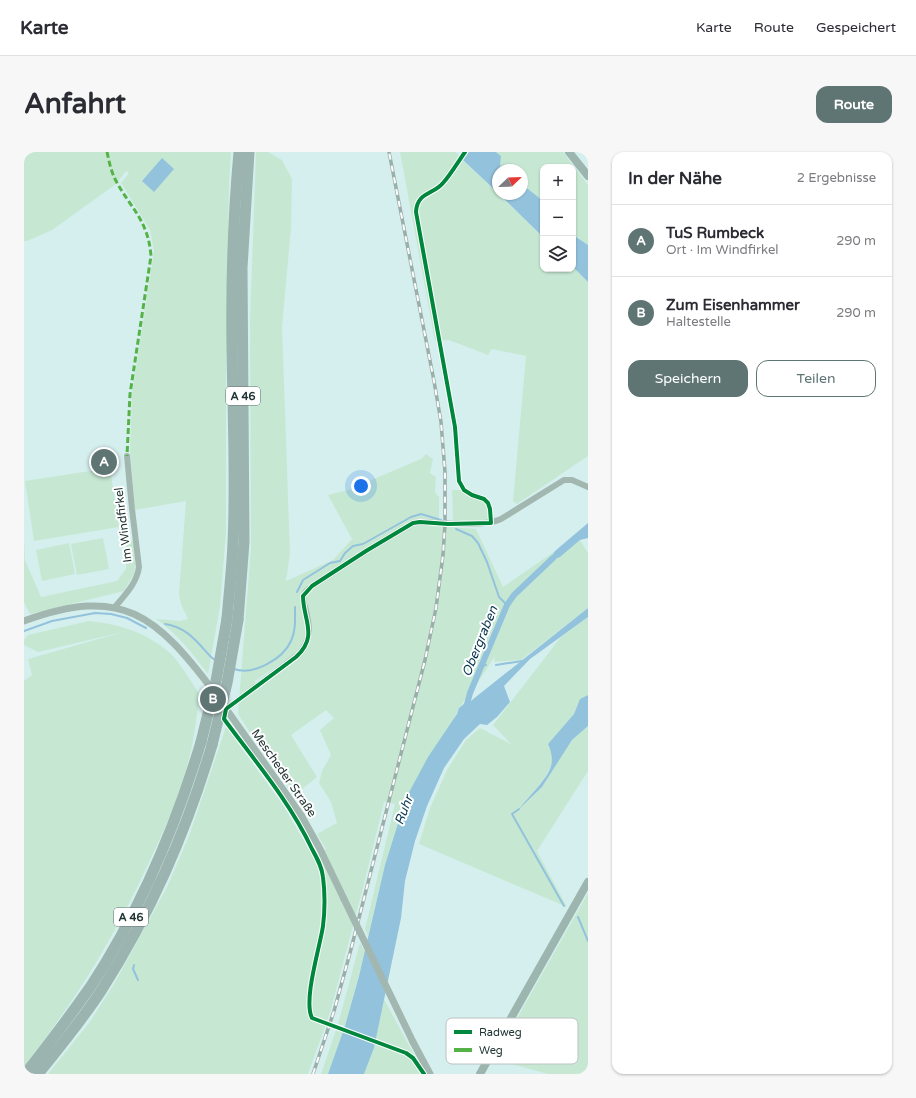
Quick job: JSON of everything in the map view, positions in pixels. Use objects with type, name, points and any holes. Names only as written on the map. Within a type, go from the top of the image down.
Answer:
[{"type":"highway","name":"A 46","points":[[38,1074],[84,1016],[100,992],[143,918],[182,835],[212,745],[227,683],[238,620],[244,542],[242,172],[239,152]]},
{"type":"highway","name":"A 46","points":[[25,1074],[52,1040],[90,986],[148,883],[171,830],[189,782],[201,742],[216,681],[226,619],[233,535],[234,461],[232,296],[234,223],[242,172],[249,152]]},
{"type":"main road","points":[[569,152],[588,176]]},
{"type":"main road","points":[[512,1018],[588,882]]},
{"type":"street","name":"Im Windfirkel","points":[[115,607],[134,584],[139,567],[127,456]]},
{"type":"street","points":[[226,709],[299,654],[305,645],[309,633],[309,625],[303,596],[312,586],[366,551],[413,523],[491,523],[501,519],[564,480],[572,480],[588,487]]},
{"type":"street","name":"Mescheder Straße","points":[[24,621],[69,608],[90,605],[115,607],[129,611],[142,618],[170,638],[193,664],[301,815],[320,849],[413,1042],[430,1074]]},
{"type":"street","points":[[477,1074],[482,1071]]},
{"type":"green space","points":[[24,152],[231,152],[226,364],[226,532],[220,606],[208,674],[178,637],[156,619],[180,621],[188,619],[181,604],[179,594],[186,501],[135,510],[130,453],[132,393],[154,251],[150,230],[121,183],[129,173],[126,171],[116,184],[52,230],[24,241]]},
{"type":"green space","points":[[256,152],[268,152],[282,160],[292,179],[291,228],[282,327],[290,554],[286,581],[333,560],[352,539],[328,495],[348,490],[421,459],[426,454],[433,459],[430,473],[436,477],[435,492],[439,497],[439,520],[413,521],[360,551],[315,582],[413,526],[422,525],[476,529],[503,587],[555,551],[548,562],[560,557],[580,540],[588,553],[588,608],[521,660],[494,662],[495,656],[459,708],[385,865],[368,936],[365,929],[395,804],[384,802],[330,1013],[308,1074],[48,1074],[89,1023],[114,984],[167,887],[189,836],[226,727],[283,805],[314,858],[326,849],[317,834],[337,823],[331,802],[319,783],[322,771],[331,755],[320,730],[334,718],[326,710],[291,735],[317,777],[296,794],[259,746],[238,714],[251,547],[250,321]],"holes":[[[286,660],[288,666],[256,691],[255,681]]]},
{"type":"green space","points":[[400,152],[455,152],[459,155],[461,152],[469,152],[463,160],[492,188],[492,200],[505,200],[540,234],[540,272],[576,272],[576,270],[588,282],[588,456],[517,504],[513,501],[526,356],[492,349],[488,355],[449,340],[435,341]]},
{"type":"green space","points":[[496,152],[563,152],[572,164],[540,164],[540,199],[528,189],[528,164],[500,164],[501,156]]},
{"type":"green space","points":[[576,169],[588,185],[588,245],[576,237]]},
{"type":"green space","points":[[110,468],[119,527],[34,541],[25,481]]},
{"type":"green space","points":[[452,490],[475,492],[485,498],[491,507],[491,520],[453,521]]},
{"type":"green space","points":[[24,537],[25,560],[41,597],[117,581],[126,569],[126,541],[134,541],[136,564],[134,574],[124,591],[30,614],[24,602]]},
{"type":"green space","points":[[103,538],[109,569],[77,575],[71,544]]},
{"type":"green space","points":[[69,543],[75,574],[42,581],[36,550]]},
{"type":"green space","points":[[588,617],[588,695],[580,699],[574,714],[548,744],[552,757],[549,770],[546,776],[521,806],[542,787],[572,740],[588,726],[588,771],[537,851],[567,907],[419,844],[430,808],[447,770],[466,740],[480,728],[511,744],[493,725],[561,637]]},
{"type":"green space","points":[[89,621],[112,624],[143,635],[153,640],[175,658],[200,695],[195,731],[179,791],[155,850],[136,889],[93,968],[60,1018],[24,1066],[24,681],[32,675],[28,659],[123,632],[38,652],[24,645],[24,640],[28,635]]},
{"type":"green space","points":[[588,893],[588,1074],[548,1074],[512,1064],[578,1064],[578,1018],[517,1018]]},
{"type":"green space","points":[[360,943],[365,952],[345,1026],[338,1024]]},
{"type":"green space","points":[[384,999],[413,1053],[428,1074],[364,1074],[374,1048]]},
{"type":"green space","points":[[336,1030],[343,1032],[328,1074],[321,1074]]},
{"type":"water","points":[[469,152],[496,152],[501,156],[500,164],[492,164],[492,187],[463,160]]},
{"type":"water","points":[[162,158],[174,169],[154,192],[142,181]]},
{"type":"water","points":[[528,189],[540,199],[540,234],[505,200],[528,200]]},
{"type":"water","points":[[576,237],[588,245],[588,282],[576,270]]},
{"type":"water","points":[[588,523],[588,538],[580,540],[560,557],[548,562],[555,551]]},
{"type":"water","name":"Ruhr","points":[[588,608],[588,617],[530,659],[504,686],[510,702],[497,717],[487,725],[480,724],[464,739],[444,768],[427,806],[415,841],[405,881],[401,918],[374,1048],[364,1074],[328,1074],[345,1026],[359,976],[385,865],[406,798],[428,757],[457,714],[459,708],[470,699],[471,701]]},
{"type":"water","points":[[588,695],[588,726],[572,740],[542,787],[519,809],[546,777],[549,771],[552,758],[548,744],[574,714],[580,699]]},
{"type":"waterway","points":[[297,592],[303,580],[330,563],[340,561],[345,553],[353,546],[363,544],[411,517],[421,514],[441,520]]},
{"type":"waterway","points":[[456,529],[472,536],[478,543],[487,562],[499,597],[507,605]]},
{"type":"waterway","name":"Obergraben","points":[[466,708],[470,693],[507,605],[514,595],[553,558]]},
{"type":"waterway","points":[[234,669],[242,671],[258,668],[274,660],[287,648],[294,633],[295,607]]},
{"type":"waterway","points":[[24,631],[52,621],[95,613],[111,614],[127,618],[146,628]]},
{"type":"waterway","points":[[165,624],[180,628],[186,632],[215,660]]},
{"type":"waterway","points":[[496,665],[522,661]]},
{"type":"waterway","name":"Obergraben","points":[[481,666],[486,665]]},
{"type":"waterway","points":[[519,809],[512,814],[564,906]]},
{"type":"waterway","points":[[578,917],[588,941]]},
{"type":"waterway","points":[[134,965],[133,969],[138,980]]},
{"type":"railway","points":[[313,1074],[334,1011],[350,953],[425,660],[436,608],[443,555],[445,524],[445,472],[441,422],[389,152]]},
{"type":"marked path","points":[[107,152],[115,179],[138,214],[146,232],[151,256],[130,394],[127,456]]},
{"type":"cycle path","points":[[424,1074],[413,1058],[406,1053],[312,1018],[310,1010],[311,987],[324,914],[322,870],[303,832],[283,798],[224,719],[226,709],[296,657],[303,649],[307,642],[308,635],[303,596],[312,586],[413,523],[491,523],[488,503],[484,499],[472,495],[464,490],[459,481],[455,427],[416,212],[417,206],[422,197],[435,190],[443,183],[465,152]]},
{"type":"place","name":"TuS Rumbeck","points":[[104,462]]},
{"type":"place","name":"Zum Eisenhammer","points":[[213,699]]}]
